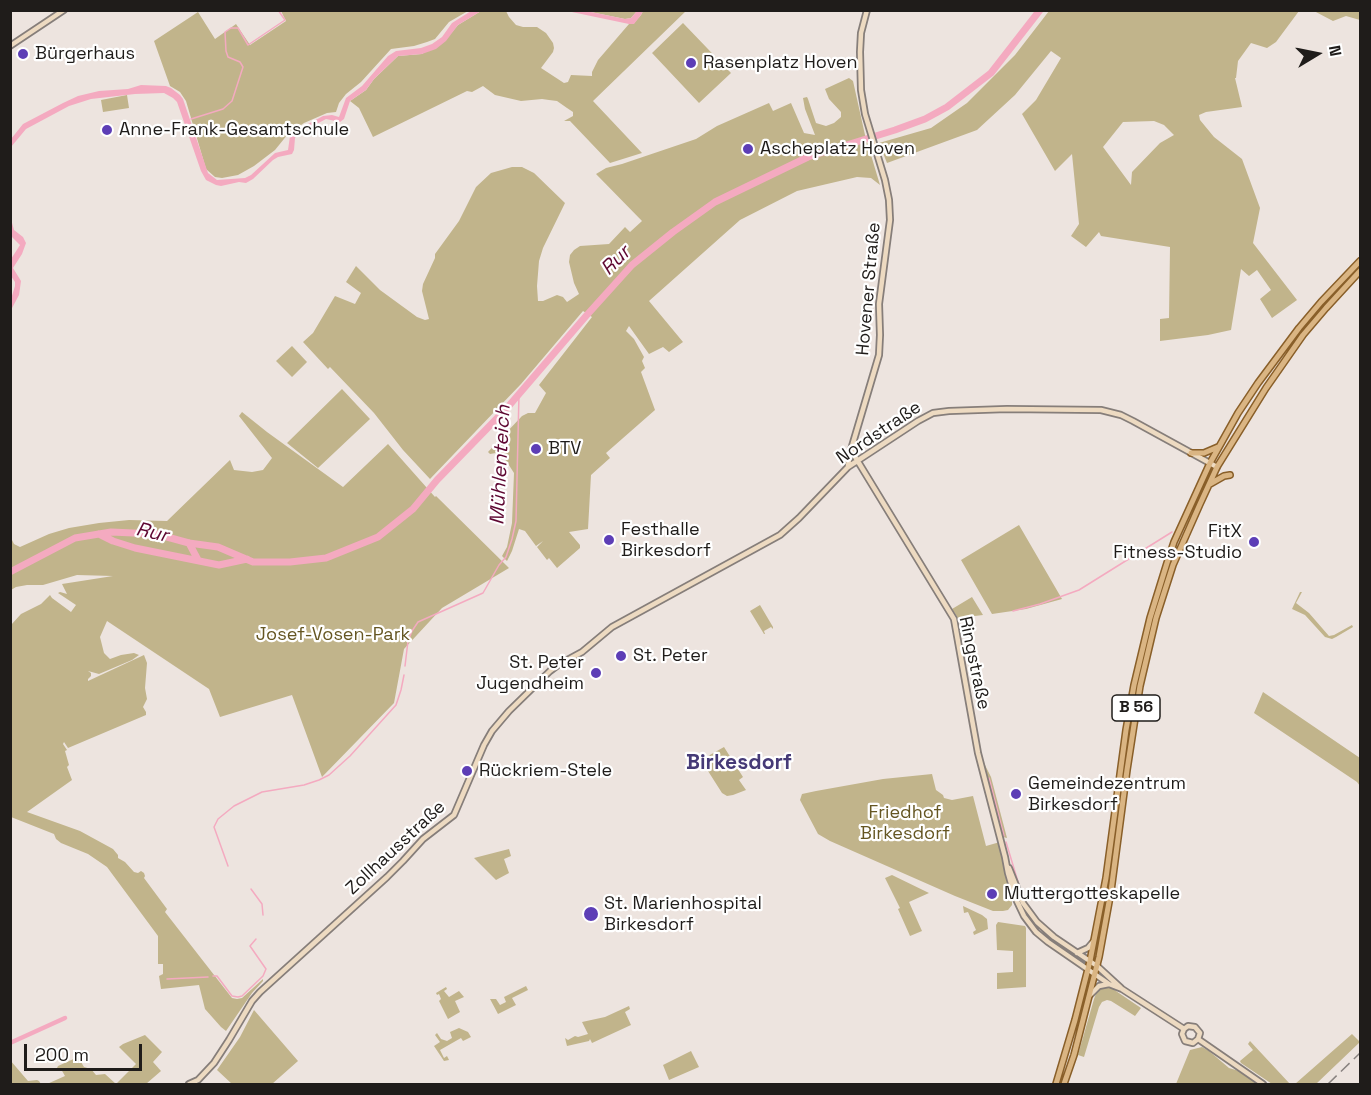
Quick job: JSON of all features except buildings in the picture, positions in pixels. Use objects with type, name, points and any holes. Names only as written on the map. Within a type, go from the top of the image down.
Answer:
[{"type":"main road","points":[[10,46],[64,10]]},
{"type":"main road","name":"Hovener Straße","points":[[848,467],[880,344],[879,304],[890,220],[889,200],[862,99],[859,71],[861,33],[867,10]]},
{"type":"main road","name":"B 56","points":[[1056,1084],[1076,1020],[1090,961],[1108,867],[1130,708],[1142,649],[1167,563],[1210,463],[1254,389],[1299,328],[1360,261]]},
{"type":"main road","name":"B 56","points":[[1064,1084],[1074,1055],[1097,966],[1111,891],[1134,720],[1147,652],[1170,574],[1217,467],[1266,388],[1303,335],[1360,271]]},
{"type":"main road","name":"Nordstraße","points":[[573,658],[585,651],[612,627],[780,535],[848,467],[933,412],[1007,409],[1109,411],[1133,421],[1217,467]]},
{"type":"main road","points":[[1191,453],[1208,452],[1219,446]]},
{"type":"main road","points":[[852,447],[857,460]]},
{"type":"main road","name":"Ringstraße","points":[[857,460],[954,619],[978,753],[1005,857],[1024,911]]},
{"type":"main road","points":[[1209,485],[1215,480],[1230,475]]},
{"type":"main road","name":"Zollhausstraße","points":[[195,1083],[221,1053],[252,1001],[269,982],[387,876],[429,833],[454,815],[492,731],[550,671],[573,658]]},
{"type":"main road","points":[[1024,911],[1030,925],[1041,936],[1108,984],[1122,989]]},
{"type":"main road","points":[[1024,911],[1047,933],[1097,966],[1122,989],[1184,1029]]},
{"type":"main road","points":[[1077,953],[1088,948],[1094,939]]},
{"type":"main road","points":[[1090,995],[1100,986],[1108,984]]},
{"type":"main road","points":[[1190,1026],[1197,1028],[1200,1034],[1198,1039],[1193,1043],[1185,1041],[1182,1034],[1184,1029],[1190,1026]]},
{"type":"main road","points":[[1198,1039],[1263,1084]]},
{"type":"main road","points":[[189,1084],[195,1083]]},
{"type":"green space","points":[[281,11],[468,11],[449,22],[435,39],[414,46],[391,49],[361,82],[346,94],[336,112],[327,113],[304,123],[288,134],[275,150],[254,166],[238,175],[215,177],[206,169],[186,101],[180,92],[170,86],[154,41],[198,12],[215,39],[236,24],[250,45],[286,21]]},
{"type":"green space","points":[[481,11],[506,11],[516,25],[537,27],[546,33],[554,48],[541,68],[564,83],[568,82],[571,75],[592,76],[598,60],[643,11],[686,11],[593,101],[642,153],[610,163],[570,121],[564,121],[573,116],[573,112],[557,101],[542,99],[521,101],[495,95],[483,86],[472,92],[467,91],[373,137],[359,108],[350,101],[366,90],[398,56],[422,54],[458,25]]},
{"type":"green space","points":[[586,11],[637,11],[631,18],[625,19]]},
{"type":"green space","points":[[1049,11],[1299,11],[1276,42],[1267,48],[1251,43],[1238,61],[1235,78],[1242,107],[1199,115],[1200,120],[1214,137],[1242,159],[1260,208],[1253,243],[1297,300],[1272,318],[1260,299],[1271,290],[1257,270],[1249,276],[1241,269],[1231,330],[1160,341],[1160,319],[1169,318],[1170,247],[1101,236],[1099,232],[1086,247],[1071,236],[1079,224],[1072,154],[1055,171],[1022,114],[1036,100],[1061,58],[1051,51],[1015,95],[977,130],[887,163],[879,143],[931,128],[967,103],[1015,55]],"holes":[[[1154,121],[1164,125],[1174,135],[1160,143],[1132,172],[1131,185],[1103,147],[1123,122]]]},
{"type":"green space","points":[[1314,11],[1360,11],[1360,20],[1346,16],[1333,21]]},
{"type":"green space","name":"Rasenplatz Hoven","points":[[683,23],[731,73],[699,103],[652,53]]},
{"type":"green space","points":[[849,78],[853,81],[865,135],[880,185],[871,178],[857,177],[797,191],[740,220],[649,301],[683,342],[669,352],[663,347],[649,354],[629,326],[626,331],[634,339],[644,357],[642,361],[645,368],[641,372],[655,410],[606,453],[610,458],[591,475],[588,529],[569,532],[580,548],[557,568],[537,547],[543,541],[536,546],[525,531],[519,529],[507,561],[502,556],[507,547],[512,523],[514,473],[503,456],[488,452],[522,416],[535,413],[546,393],[539,385],[592,317],[583,311],[521,384],[430,479],[403,450],[374,413],[303,342],[313,333],[335,296],[355,304],[361,293],[346,282],[356,266],[380,290],[417,317],[429,319],[422,291],[435,254],[459,221],[476,187],[491,173],[512,167],[522,167],[534,173],[565,203],[543,248],[539,261],[537,286],[538,301],[557,295],[563,297],[567,302],[579,294],[569,262],[574,250],[580,246],[609,244],[625,227],[630,232],[642,221],[596,174],[606,168],[696,139],[717,126],[769,103],[773,111],[791,103],[804,133],[815,135],[803,98],[807,97],[816,123],[826,126],[834,123],[841,117],[841,112],[829,99],[825,89]]},
{"type":"green space","points":[[127,95],[129,108],[103,112],[101,100]]},
{"type":"green space","points":[[292,346],[307,362],[292,377],[276,361]]},
{"type":"green space","points":[[342,389],[370,419],[318,468],[287,443]]},
{"type":"green space","name":"Josef-Vosen-Park","points":[[242,412],[343,487],[388,444],[435,497],[509,568],[442,608],[404,649],[394,703],[322,777],[292,695],[220,717],[209,689],[107,621],[100,637],[104,653],[110,659],[134,653],[139,655],[99,674],[88,671],[91,676],[88,681],[144,655],[147,663],[145,688],[147,699],[143,707],[146,715],[68,748],[64,742],[69,765],[67,767],[72,780],[27,812],[80,831],[113,849],[118,858],[134,872],[144,873],[144,878],[167,909],[165,912],[232,998],[242,998],[263,979],[226,1031],[205,1009],[199,985],[161,989],[159,976],[163,974],[163,964],[158,964],[158,936],[107,867],[88,854],[61,843],[54,834],[11,817],[11,625],[21,614],[41,604],[50,595],[71,612],[76,605],[58,593],[67,594],[62,584],[113,576],[77,575],[43,585],[27,585],[11,590],[10,536],[14,544],[20,547],[69,528],[129,520],[167,521],[230,460],[234,470],[252,472],[263,470],[272,458],[239,416]]},
{"type":"green space","points":[[1019,525],[1062,599],[1026,609],[992,614],[961,560]]},
{"type":"green space","points":[[1302,592],[1296,603],[1309,613],[1329,636],[1352,625],[1353,627],[1332,639],[1325,637],[1305,615],[1292,609]]},
{"type":"green space","points":[[972,597],[983,615],[958,618],[952,609]]},
{"type":"green space","points":[[760,605],[773,627],[773,629],[771,627],[764,631],[765,634],[750,611]]},
{"type":"green space","points":[[1263,692],[1360,758],[1360,786],[1254,713]]},
{"type":"green space","points":[[724,747],[743,777],[739,780],[746,790],[727,796],[722,793],[701,760]]},
{"type":"green space","points":[[984,763],[991,777],[1007,838],[1003,837]]},
{"type":"green space","name":"Friedhof Birkesdorf","points":[[932,774],[936,790],[944,798],[952,800],[973,796],[986,846],[1000,842],[1012,898],[1012,905],[1008,910],[993,911],[830,841],[818,834],[800,800],[802,794],[816,791],[883,779]]},
{"type":"green space","points":[[509,849],[511,856],[504,859],[509,873],[496,880],[474,858]]},
{"type":"green space","points":[[892,875],[929,893],[909,902],[922,931],[910,936],[898,909],[900,908],[885,878]]},
{"type":"green space","points":[[963,906],[987,919],[988,929],[974,935],[973,932],[976,930],[968,912],[964,913]]},
{"type":"green space","points":[[998,922],[1026,928],[1026,987],[997,989],[997,973],[1013,972],[1013,951],[997,950],[996,925]]},
{"type":"green space","points":[[526,986],[528,990],[512,998],[516,1005],[498,1014],[490,999],[496,999],[500,1005],[506,1002],[504,997]]},
{"type":"green space","points":[[446,987],[444,991],[449,997],[459,991],[464,997],[455,1001],[460,1012],[448,1019],[439,1001],[441,999],[439,994],[436,993]]},
{"type":"green space","points":[[1103,987],[1110,987],[1141,1008],[1135,1016],[1111,1001],[1102,1002],[1084,1057],[1078,1055],[1094,999],[1097,991]]},
{"type":"green space","points":[[629,1006],[630,1009],[625,1012],[631,1025],[592,1043],[590,1039],[567,1046],[565,1038],[568,1040],[575,1036],[588,1034],[582,1022],[605,1017]]},
{"type":"green space","points":[[254,1010],[298,1061],[272,1084],[232,1084],[217,1070],[240,1037]]},
{"type":"green space","points":[[459,1028],[468,1032],[471,1037],[463,1041],[461,1038],[440,1050],[444,1058],[447,1056],[449,1060],[444,1061],[434,1046],[440,1042],[435,1035],[437,1033],[441,1039],[447,1041],[452,1038],[450,1032]]},
{"type":"green space","points":[[1352,1034],[1360,1042],[1316,1084],[1295,1084]]},
{"type":"green space","points":[[145,1035],[162,1052],[153,1062],[161,1071],[146,1084],[118,1084],[136,1064],[119,1047]]},
{"type":"green space","points":[[1250,1041],[1290,1084],[1272,1084],[1241,1063],[1240,1061],[1253,1050],[1248,1044]]},
{"type":"green space","points":[[1202,1047],[1229,1068],[1239,1071],[1258,1084],[1176,1084],[1190,1050]]},
{"type":"green space","points":[[691,1051],[699,1067],[669,1080],[663,1065]]},
{"type":"green space","points":[[78,1057],[84,1067],[91,1069],[96,1075],[105,1074],[116,1084],[47,1084],[65,1076],[61,1069],[58,1070],[58,1066]]},
{"type":"green space","points":[[10,1060],[28,1081],[37,1080],[41,1084],[11,1084]]},
{"type":"shaded area","points":[[471,11],[481,11],[458,25],[446,41],[436,49],[422,54],[398,56],[366,90],[350,101],[344,119],[340,122],[326,119],[298,134],[292,154],[273,160],[246,183],[239,182],[221,186],[206,180],[177,102],[164,93],[91,99],[69,106],[26,129],[11,147],[11,139],[23,124],[78,96],[141,85],[166,86],[183,99],[208,173],[217,180],[245,178],[275,153],[288,150],[290,136],[297,130],[323,116],[339,117],[346,98],[362,86],[388,56],[396,51],[421,48],[432,44],[442,37],[452,23]]},
{"type":"shaded area","points":[[567,11],[586,11],[625,19],[631,18],[637,11],[643,11],[634,24],[629,24]]},
{"type":"shaded area","points":[[11,219],[14,230],[23,237],[26,243],[13,268],[21,281],[19,295],[11,310],[15,282],[11,276],[11,259],[20,245],[11,236]]},
{"type":"waterway","points":[[191,119],[223,109],[232,101],[243,67],[240,62],[228,57],[225,32],[231,28],[238,28],[248,45],[285,20],[278,10]]},
{"type":"waterway","name":"Rur","points":[[10,572],[75,538],[111,532],[156,534],[189,543],[218,547],[253,562],[290,562],[326,558],[378,537],[413,509],[437,480],[507,408],[632,265],[673,232],[715,202],[808,157],[895,130],[925,119],[947,107],[991,73],[1040,10]]},
{"type":"waterway","name":"Mühlenteich","points":[[405,666],[408,641],[418,622],[483,593],[506,557],[516,521],[519,394]]},
{"type":"waterway","points":[[1013,611],[1079,590],[1172,532]]},
{"type":"waterway","name":"Rur","points":[[99,534],[135,548],[219,565],[247,559]]},
{"type":"waterway","name":"Rur","points":[[189,543],[198,560]]},
{"type":"waterway","name":"Mühlenteich","points":[[228,866],[214,827],[218,819],[234,806],[262,792],[304,785],[329,775],[350,756],[396,705],[404,675]]},
{"type":"waterway","points":[[989,778],[1004,836]]},
{"type":"waterway","points":[[1006,842],[1019,885]]},
{"type":"waterway","name":"Mühlenteich","points":[[251,889],[262,904],[263,915]]},
{"type":"waterway","points":[[1021,890],[1024,896]]},
{"type":"waterway","name":"Mühlenteich","points":[[213,976],[217,976],[232,996],[242,996],[263,976],[266,969],[250,946],[256,939]]},
{"type":"waterway","name":"Mühlenteich","points":[[167,979],[208,977]]},
{"type":"waterway","name":"Mühlenteich","points":[[10,1043],[65,1018]]},
{"type":"railway","points":[[1328,1084],[1360,1053]]},
{"type":"place","name":"Bürgerhaus","points":[[23,54]]},
{"type":"place","name":"Rasenplatz Hoven","points":[[691,63]]},
{"type":"place","name":"Anne-Frank-Gesamtschule","points":[[107,130]]},
{"type":"place","name":"Ascheplatz Hoven","points":[[748,149]]},
{"type":"place","name":"BTV","points":[[536,449]]},
{"type":"place","name":"Festhalle Birkesdorf","points":[[609,540]]},
{"type":"place","name":"FitX Fitness-Studio","points":[[1254,542]]},
{"type":"place","name":"St. Peter","points":[[621,656]]},
{"type":"place","name":"St. Peter Jugendheim","points":[[596,673]]},
{"type":"place","name":"Rückriem-Stele","points":[[467,771]]},
{"type":"place","name":"Gemeindezentrum Birkesdorf","points":[[1016,794]]},
{"type":"place","name":"Muttergotteskapelle","points":[[992,894]]},
{"type":"place","name":"St. Marienhospital Birkesdorf","points":[[591,914]]},
{"type":"district","name":"Birkesdorf","points":[[739,763]]}]
